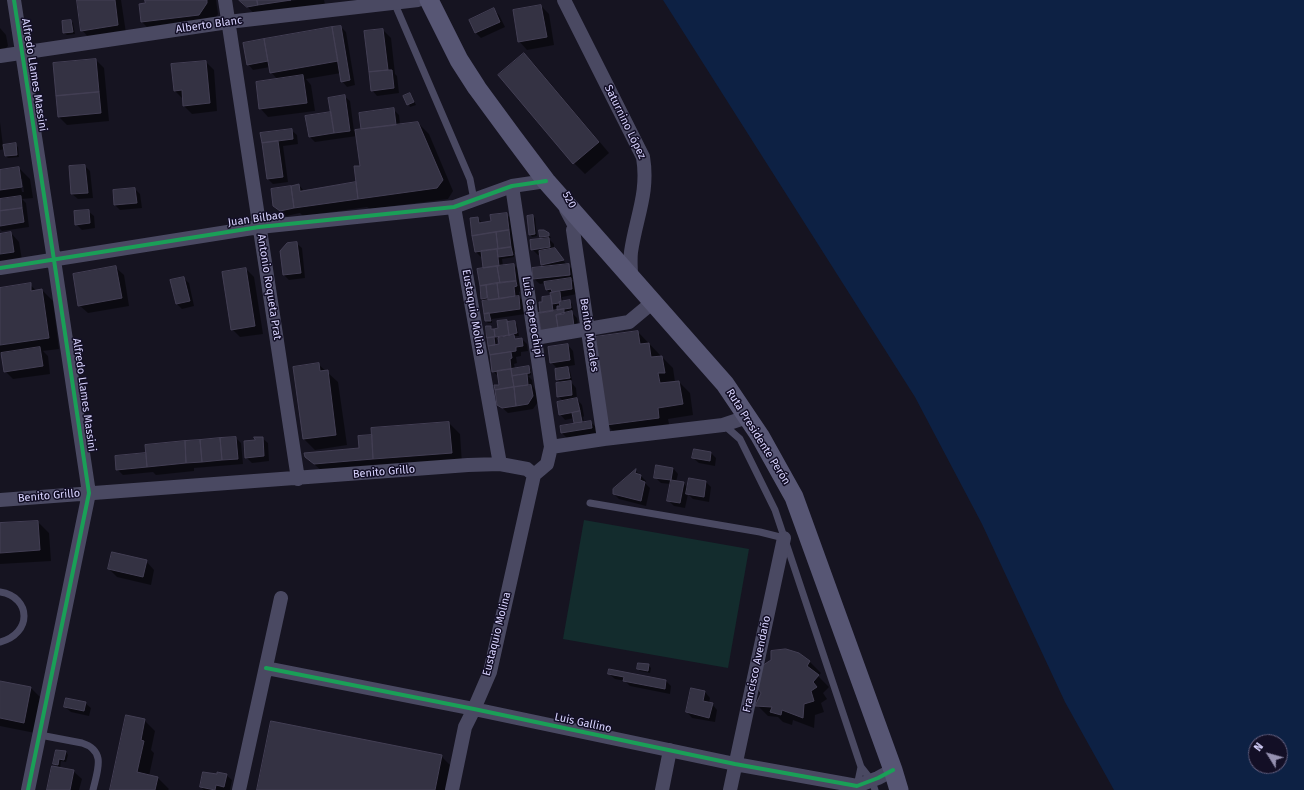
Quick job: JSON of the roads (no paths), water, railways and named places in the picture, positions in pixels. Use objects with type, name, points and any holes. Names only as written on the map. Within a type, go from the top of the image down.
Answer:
[{"type":"main road","points":[[429,0],[459,60],[470,77],[546,180]]},
{"type":"main road","name":"Ruta Presidente Perón","points":[[546,180],[725,384],[760,436],[794,497],[899,790]]},
{"type":"street","name":"Alfredo Llames Massini","points":[[14,0],[89,493],[28,790]]},
{"type":"street","name":"Antonio Roqueta Prat","points":[[224,0],[298,479]]},
{"type":"street","name":"Alberto Blanc","points":[[0,56],[228,22],[418,0]]},
{"type":"street","name":"Saturnino López","points":[[564,0],[643,157],[646,171],[645,191],[631,253],[631,277]]},
{"type":"street","name":"Juan Bilbao","points":[[0,268],[259,227],[454,207],[512,186],[546,180]]},
{"type":"street","name":"Luis Caperochipi","points":[[512,186],[551,448]]},
{"type":"street","name":"Eustaquio Molina","points":[[454,207],[500,464]]},
{"type":"street","name":"Benito Morales","points":[[573,230],[604,439]]},
{"type":"street","points":[[535,338],[629,322],[653,302]]},
{"type":"street","points":[[534,474],[547,464],[551,448],[604,439],[723,425],[747,417]]},
{"type":"street","name":"Benito Grillo","points":[[0,500],[298,479],[468,465],[500,464],[526,469],[534,474]]},
{"type":"street","name":"Eustaquio Molina","points":[[452,790],[465,727],[490,672],[534,474]]},
{"type":"street","name":"Francisco Avendaño","points":[[730,790],[784,538]]},
{"type":"street","points":[[239,790],[281,598]]},
{"type":"street","name":"Luis Gallino","points":[[266,668],[474,709],[856,788],[873,785],[893,770]]},
{"type":"street","points":[[662,790],[670,750]]},
{"type":"lane","points":[[394,2],[470,179],[474,200]]},
{"type":"lane","name":"520","points":[[546,180],[573,230]]},
{"type":"lane","points":[[723,425],[740,439],[775,510],[861,767],[873,785]]},
{"type":"lane","points":[[590,503],[760,532],[784,538]]},
{"type":"lane","points":[[0,592],[6,593],[13,597],[19,603],[23,610],[24,619],[18,634],[0,642]]},
{"type":"lane","points":[[40,735],[82,743],[88,745],[94,750],[98,756],[99,763],[93,790]]},
{"type":"lane","points":[[856,788],[861,767]]},
{"type":"water","points":[[663,0],[1304,0],[1304,790],[1114,790],[1065,702],[982,524],[915,397]]}]
